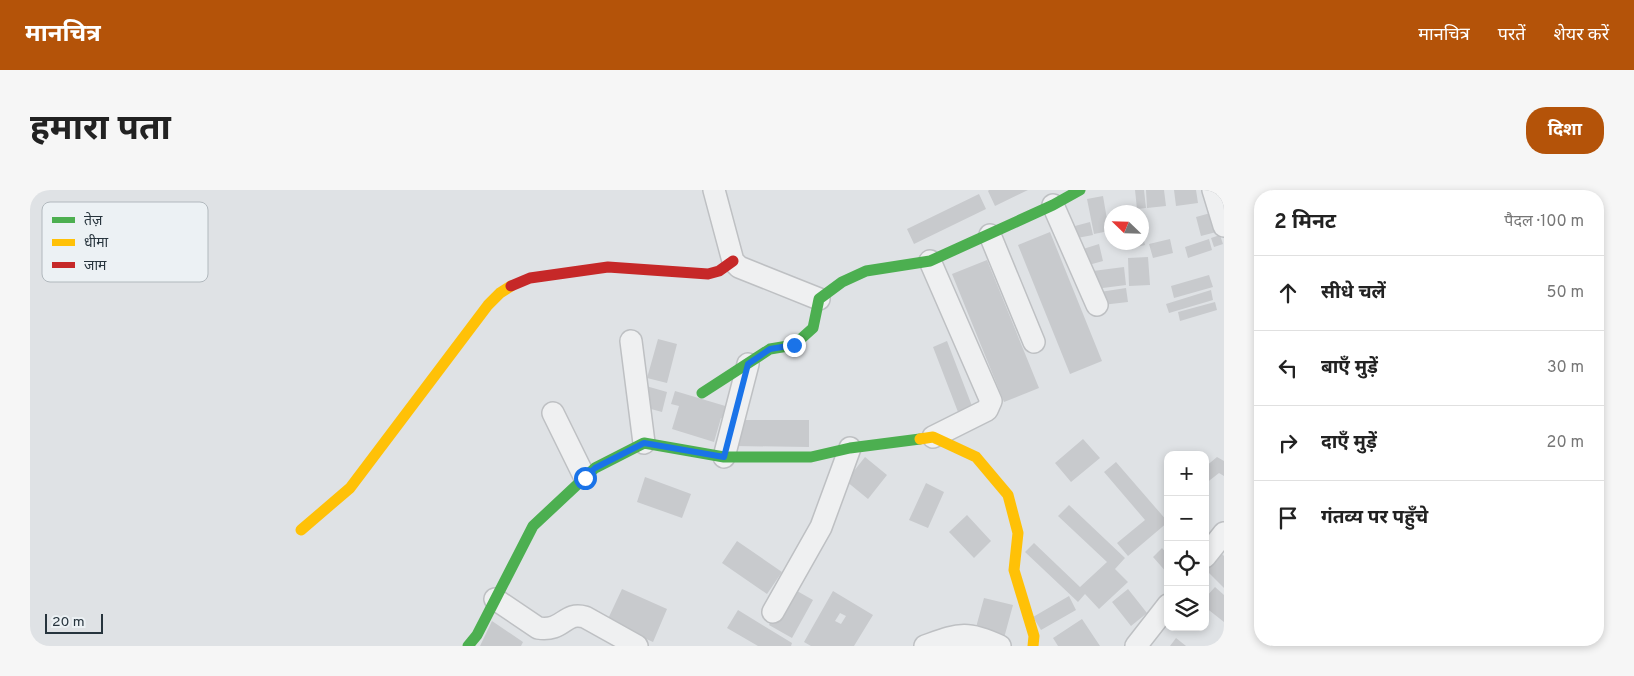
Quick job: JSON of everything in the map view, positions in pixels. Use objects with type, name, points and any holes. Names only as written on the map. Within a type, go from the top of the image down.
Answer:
[{"type":"street","points":[[714,190],[733,261],[739,267],[819,299]]},
{"type":"street","points":[[702,393],[770,349],[794,345],[813,328],[819,299],[842,282],[866,271],[930,261],[990,235],[1080,190]]},
{"type":"street","points":[[1213,190],[1224,226]]},
{"type":"street","points":[[1053,205],[1097,305]]},
{"type":"street","points":[[990,235],[1034,342]]},
{"type":"street","points":[[301,530],[350,488],[488,305],[500,293],[515,283],[530,278],[602,268],[708,274],[719,271],[733,261]]},
{"type":"street","points":[[468,646],[477,635],[532,526],[595,468],[644,443],[724,457],[811,457],[850,448],[933,437],[987,410],[991,402],[930,261]]},
{"type":"street","points":[[631,341],[644,443]]},
{"type":"street","points":[[724,457],[748,364]]},
{"type":"street","points":[[553,413],[585,478]]},
{"type":"street","points":[[933,437],[976,457],[1008,495],[1018,533],[1014,570],[1034,636],[1033,646]]},
{"type":"street","points":[[773,612],[821,527],[850,448]]},
{"type":"street","points":[[1209,552],[1224,533]]},
{"type":"street","points":[[495,600],[538,628],[556,627],[572,616],[577,615],[585,617],[637,646]]},
{"type":"street","points":[[1136,646],[1164,610]]},
{"type":"street","points":[[925,646],[955,635],[969,634],[982,637],[1000,646]]},
{"type":"building","points":[[989,190],[1028,190],[995,206],[988,191]]},
{"type":"building","points":[[1135,190],[1144,190],[1146,205],[1137,205]]},
{"type":"building","points":[[1146,190],[1164,190],[1166,206],[1149,208],[1149,205],[1147,205]]},
{"type":"building","points":[[1174,190],[1196,190],[1198,203],[1176,206]]},
{"type":"building","points":[[979,194],[986,209],[914,244],[907,229]]},
{"type":"building","points":[[1103,196],[1104,232],[1094,234],[1087,199]]},
{"type":"building","points":[[1214,212],[1220,231],[1201,236],[1196,217]]},
{"type":"building","points":[[1090,222],[1093,235],[1077,238],[1075,226]]},
{"type":"building","points":[[1050,232],[1102,361],[1070,374],[1018,245]]},
{"type":"building","points":[[1220,235],[1223,244],[1214,247],[1211,238]]},
{"type":"building","points":[[1170,239],[1173,253],[1153,258],[1149,244]]},
{"type":"building","points":[[1209,239],[1212,250],[1188,258],[1185,247]]},
{"type":"building","points":[[1099,244],[1103,261],[1085,266],[1080,250]]},
{"type":"building","points":[[1148,257],[1150,285],[1129,286],[1128,258]]},
{"type":"building","points":[[987,260],[1039,388],[1004,402],[952,274]]},
{"type":"building","points":[[1124,267],[1126,285],[1095,289],[1093,271]]},
{"type":"building","points":[[1209,275],[1213,287],[1174,298],[1171,286]]},
{"type":"building","points":[[1126,288],[1128,302],[1102,305],[1100,292]]},
{"type":"building","points":[[1211,290],[1213,300],[1169,313],[1166,304]]},
{"type":"building","points":[[1215,302],[1217,310],[1180,321],[1178,312]]},
{"type":"building","points":[[658,339],[677,344],[667,383],[647,378]]},
{"type":"building","points":[[947,341],[972,406],[958,412],[933,347]]},
{"type":"building","points":[[646,386],[667,392],[662,412],[640,406]]},
{"type":"building","points":[[675,391],[732,408],[729,420],[721,418],[714,442],[672,429],[679,406],[671,404]]},
{"type":"building","points":[[735,420],[809,420],[809,447],[735,446]]},
{"type":"building","points":[[1083,439],[1100,458],[1071,482],[1055,463]]},
{"type":"building","points":[[865,457],[887,475],[868,499],[846,481]]},
{"type":"building","points":[[1217,457],[1224,461],[1224,476],[1219,473],[1209,481],[1209,464]]},
{"type":"building","points":[[1116,462],[1164,517],[1164,525],[1128,556],[1117,543],[1145,520],[1104,472]]},
{"type":"building","points":[[645,477],[691,494],[682,518],[637,502]]},
{"type":"building","points":[[926,483],[944,492],[928,528],[909,520]]},
{"type":"building","points":[[1069,505],[1125,558],[1115,569],[1128,582],[1099,609],[1085,594],[1078,602],[1025,552],[1034,543],[1080,587],[1107,562],[1058,516]]},
{"type":"building","points":[[967,515],[991,541],[974,558],[949,532]]},
{"type":"building","points":[[737,541],[782,572],[767,594],[722,563]]},
{"type":"building","points":[[1162,548],[1164,550],[1164,569],[1153,557]]},
{"type":"building","points":[[1220,552],[1224,556],[1224,588],[1209,573],[1209,562]]},
{"type":"building","points":[[790,587],[813,600],[792,638],[769,625]]},
{"type":"building","points":[[1215,587],[1224,595],[1224,622],[1209,610],[1209,594]]},
{"type":"building","points":[[622,589],[667,609],[653,642],[607,621]]},
{"type":"building","points":[[1128,589],[1147,613],[1131,626],[1112,602]]},
{"type":"building","points":[[833,591],[873,615],[854,646],[811,646],[804,642]],"holes":[[[840,613],[846,616],[841,624],[835,621]]]},
{"type":"building","points":[[1069,596],[1076,610],[1041,630],[1033,617]]},
{"type":"building","points":[[984,598],[1013,605],[1004,638],[975,631]]},
{"type":"building","points":[[738,610],[792,643],[791,646],[758,646],[727,628]]},
{"type":"building","points":[[1082,619],[1100,646],[1058,646],[1053,638]]},
{"type":"building","points":[[492,621],[523,642],[521,646],[480,646]]},
{"type":"building","points":[[1176,638],[1186,646],[1170,646]]},
{"type":"traffic: fast","points":[[702,393],[770,349],[794,345],[813,328],[819,299],[842,282],[866,271],[930,261],[1053,205],[1080,190]]},
{"type":"traffic: fast","points":[[468,646],[477,635],[533,526],[595,468],[644,443],[724,457],[811,457],[850,448],[920,439]]},
{"type":"traffic: slow","points":[[301,530],[350,488],[488,305],[500,293],[511,286]]},
{"type":"traffic: slow","points":[[920,439],[933,437],[976,457],[1008,495],[1018,533],[1014,570],[1034,636],[1033,646]]},
{"type":"traffic: jam","points":[[511,286],[530,278],[608,267],[708,274],[719,271],[733,261]]},
{"type":"route","points":[[585,478],[595,468],[644,443],[724,457],[748,364],[770,349],[794,345]]}]
